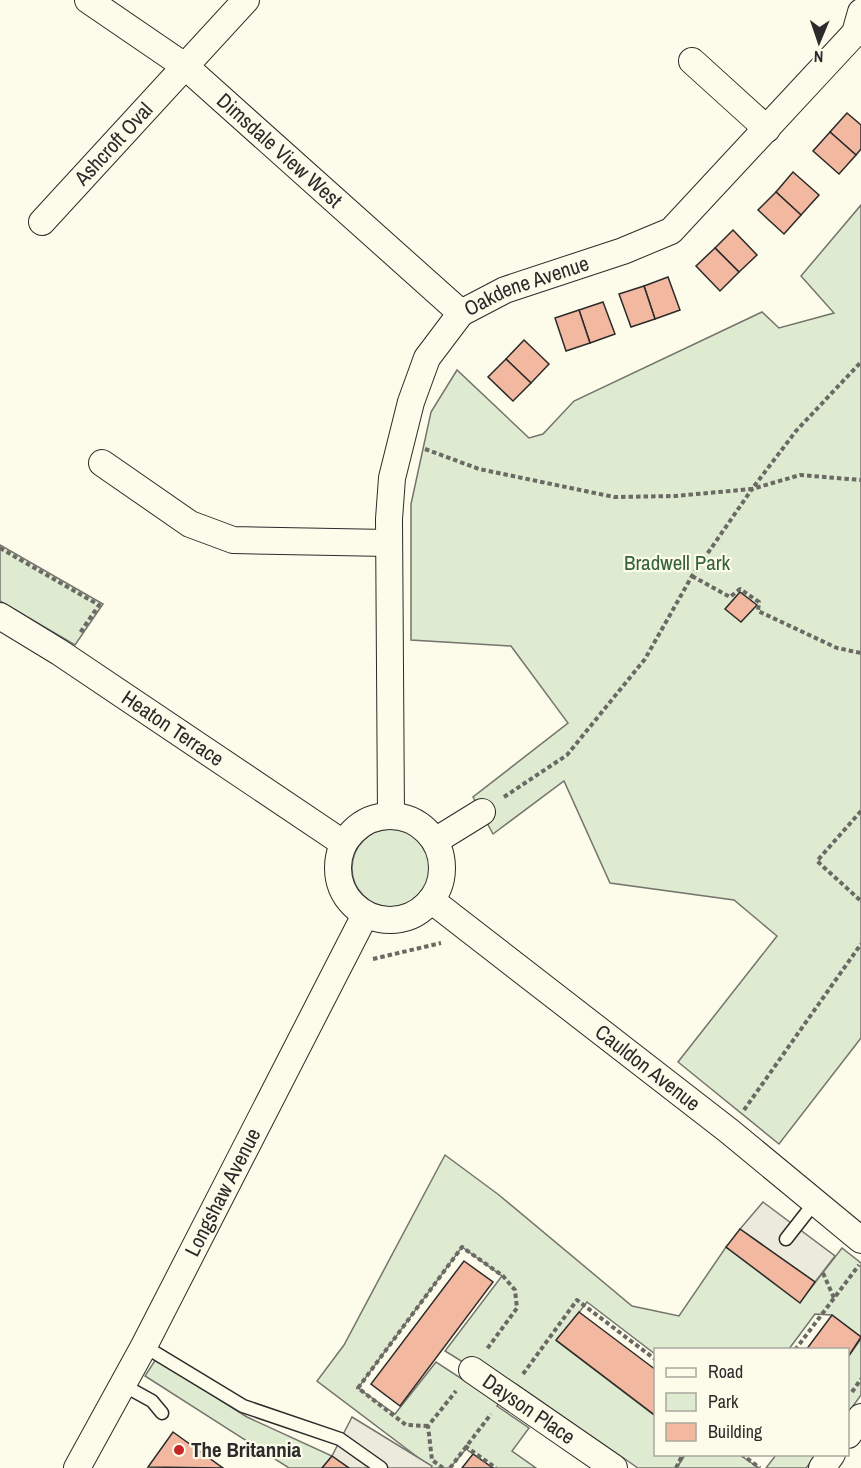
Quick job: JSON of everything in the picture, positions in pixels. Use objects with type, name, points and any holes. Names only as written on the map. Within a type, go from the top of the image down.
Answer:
[{"type":"street","name":"Dimsdale View West","points":[[88,0],[186,67],[461,313]]},
{"type":"street","name":"Ashcroft Oval","points":[[42,222],[246,0]]},
{"type":"street","name":"Oakdene Avenue","points":[[391,816],[388,543],[392,478],[411,402],[428,358],[461,313],[505,290],[623,251],[671,231],[855,33],[861,12]]},
{"type":"street","points":[[692,61],[767,129]]},
{"type":"street","points":[[102,463],[190,524],[233,540],[388,543]]},
{"type":"street","name":"Heaton Terrace","points":[[0,616],[59,652],[343,843]]},
{"type":"street","points":[[435,841],[482,812]]},
{"type":"street","points":[[391,816],[409,819],[421,825],[435,841],[442,861],[442,873],[437,891],[419,912],[407,918],[379,920],[365,915],[346,898],[337,870],[343,843],[355,828],[368,820],[391,816]]},
{"type":"street","name":"Cauldon Avenue","points":[[431,900],[729,1131],[815,1202],[860,1252]]},
{"type":"street","name":"Longshaw Avenue","points":[[77,1468],[144,1346],[365,915]]},
{"type":"street","name":"Dayson Place","points":[[472,1370],[502,1400],[614,1468]]},
{"type":"street","points":[[849,1434],[861,1417]]},
{"type":"street","points":[[822,1468],[831,1456]]},
{"type":"lane","points":[[786,1239],[815,1202]]},
{"type":"lane","points":[[144,1346],[243,1406],[340,1439],[381,1468]]},
{"type":"lane","points":[[123,1385],[152,1401],[162,1413]]},
{"type":"path","points":[[482,812],[567,755],[645,659],[692,576],[752,489],[796,432],[861,362]]},
{"type":"path","points":[[401,445],[422,448],[479,470],[614,497],[675,496],[752,489],[800,475],[861,480]]},
{"type":"path","points":[[0,548],[99,605],[80,634]]},
{"type":"path","points":[[692,576],[730,597],[740,589],[759,602],[758,611],[837,648],[861,653]]},
{"type":"path","points":[[861,812],[817,861],[861,901]]},
{"type":"path","points":[[347,950],[365,958],[377,959],[452,940],[465,925]]},
{"type":"path","points":[[729,1131],[861,944]]},
{"type":"path","points":[[428,1426],[406,1425],[358,1388],[462,1247],[503,1276],[515,1290],[517,1308],[428,1426],[432,1460],[443,1468]]},
{"type":"path","points":[[796,1348],[834,1298],[860,1252]]},
{"type":"path","points":[[823,1273],[834,1298]]},
{"type":"path","points":[[450,1468],[577,1300],[654,1358]]},
{"type":"path","points":[[465,1446],[496,1468]]},
{"type":"path","points":[[742,1456],[760,1468]]},
{"type":"green space","name":"Bradwell Park","points":[[861,205],[861,1038],[779,1144],[678,1062],[777,936],[734,900],[610,883],[564,781],[493,834],[473,797],[568,723],[511,646],[411,640],[411,504],[431,412],[457,370],[529,438],[543,434],[574,401],[762,312],[779,328],[834,313],[801,276]]},
{"type":"green space","points":[[0,545],[103,604],[75,645],[0,601]]},
{"type":"green space","points":[[383,829],[399,829],[413,835],[424,846],[430,860],[430,876],[424,890],[413,901],[399,907],[383,907],[369,901],[358,890],[352,876],[352,860],[358,846],[369,835]]},
{"type":"green space","points":[[445,1155],[499,1195],[632,1306],[679,1316],[726,1247],[800,1302],[842,1248],[861,1263],[861,1337],[832,1315],[815,1314],[790,1348],[654,1348],[654,1353],[587,1302],[557,1341],[654,1415],[654,1456],[683,1456],[678,1466],[684,1456],[741,1456],[759,1468],[638,1468],[516,1384],[510,1391],[445,1351],[502,1276],[462,1247],[358,1388],[395,1414],[436,1362],[499,1403],[497,1406],[529,1428],[512,1451],[536,1468],[492,1468],[466,1449],[450,1468],[432,1468],[317,1381],[344,1345]]},
{"type":"green space","points":[[861,1339],[861,1395],[849,1412],[849,1356]]},
{"type":"green space","points":[[156,1359],[247,1417],[332,1456],[322,1468],[289,1468],[145,1376]]},
{"type":"green space","points":[[775,1456],[816,1456],[806,1468],[766,1468]]},
{"type":"shaded area","points":[[763,1202],[835,1256],[815,1282],[740,1229]]},
{"type":"shaded area","points":[[352,1417],[432,1466],[431,1468],[349,1468],[332,1456]]},
{"type":"building","points":[[847,113],[861,125],[861,149],[856,155],[830,132]]},
{"type":"building","points":[[830,132],[856,155],[839,174],[813,151]]},
{"type":"building","points":[[793,172],[819,195],[801,215],[776,192]]},
{"type":"building","points":[[776,192],[801,215],[784,234],[758,210]]},
{"type":"building","points":[[733,230],[757,255],[739,272],[715,248]]},
{"type":"building","points":[[715,248],[739,272],[720,291],[696,266]]},
{"type":"building","points":[[668,277],[680,310],[655,319],[644,286]]},
{"type":"building","points":[[644,286],[655,319],[631,327],[619,294]]},
{"type":"building","points":[[603,302],[615,334],[590,343],[579,310]]},
{"type":"building","points":[[579,310],[590,343],[566,351],[555,318]]},
{"type":"building","points":[[524,340],[549,364],[531,383],[506,359]]},
{"type":"building","points":[[506,359],[531,383],[513,401],[488,377]]},
{"type":"building","points":[[740,592],[757,605],[741,622],[725,609]]},
{"type":"building","points":[[740,1229],[815,1282],[800,1303],[726,1247]]},
{"type":"building","points":[[464,1261],[493,1282],[400,1406],[371,1384]]},
{"type":"building","points":[[579,1312],[654,1368],[654,1414],[556,1340]]},
{"type":"building","points":[[832,1315],[861,1337],[849,1355],[849,1348],[807,1348]]},
{"type":"building","name":"The Britannia","points":[[173,1432],[223,1468],[148,1467]]},
{"type":"building","points":[[473,1454],[493,1468],[462,1468]]},
{"type":"building","points":[[332,1456],[349,1468],[322,1468]]},
{"type":"place","name":"The Britannia","points":[[179,1450]]}]
